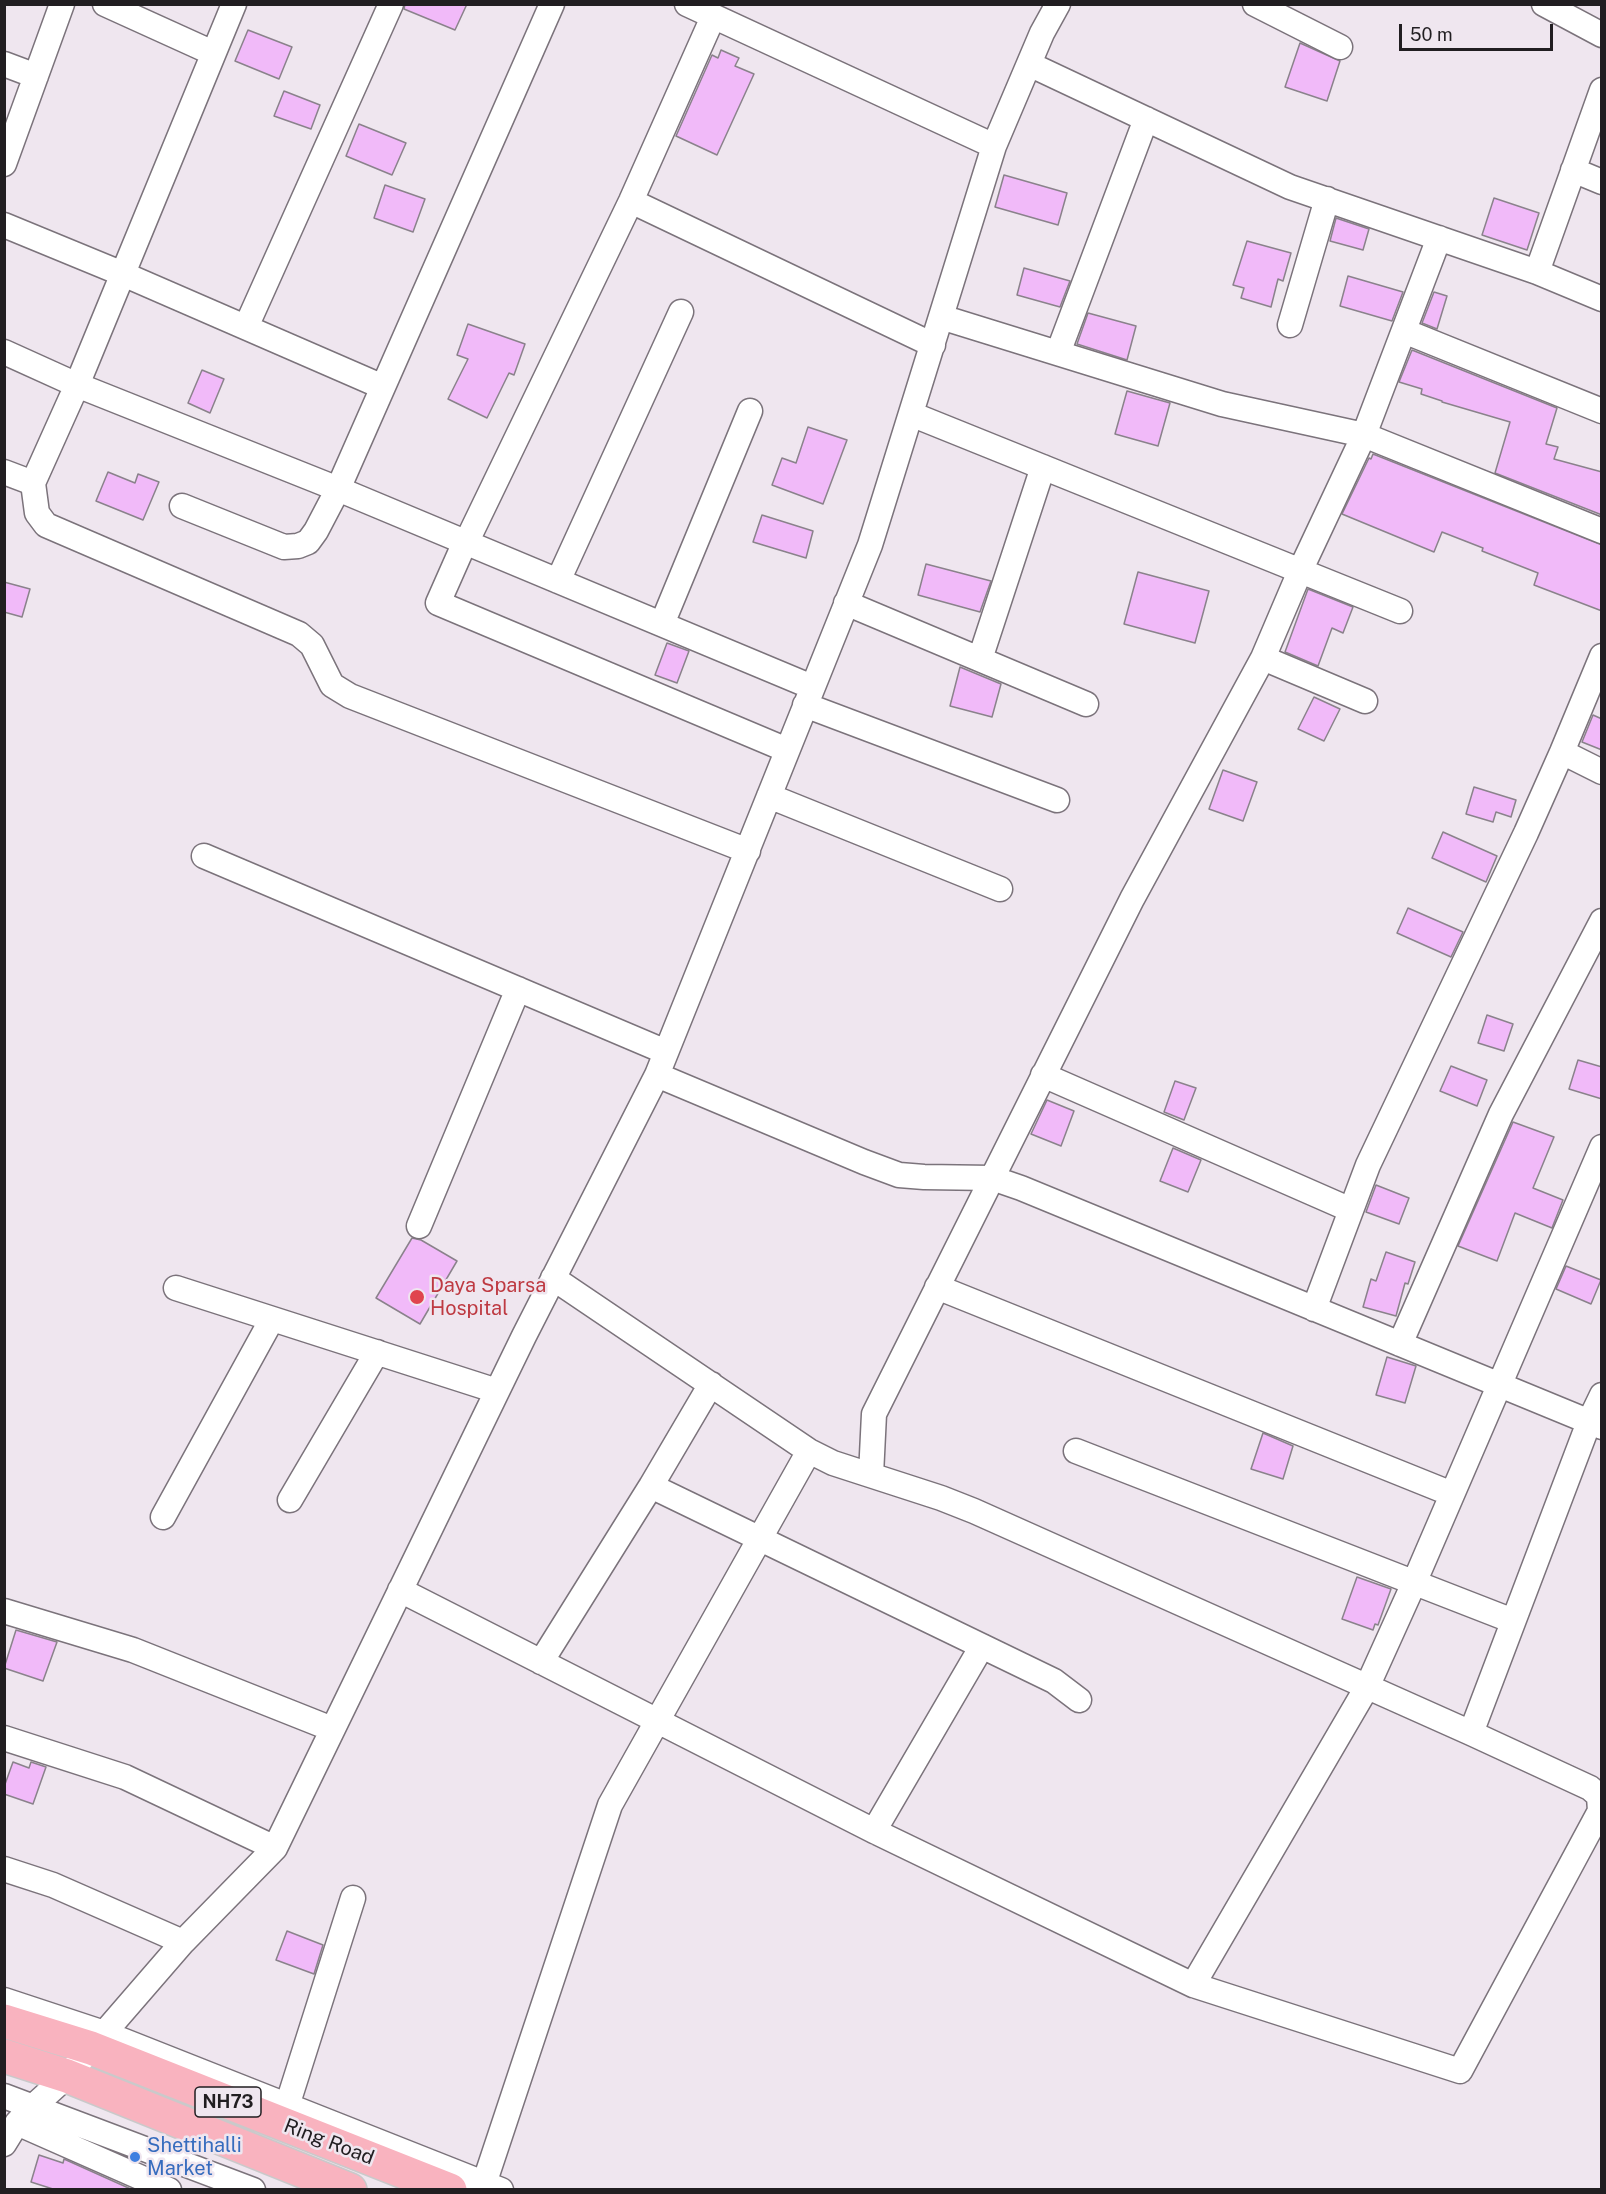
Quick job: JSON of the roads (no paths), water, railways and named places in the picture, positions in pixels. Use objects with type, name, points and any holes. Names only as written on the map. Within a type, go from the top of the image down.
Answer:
[{"type":"highway","name":"Ring Road","points":[[4,2021],[98,2041],[450,2190]]},
{"type":"highway","name":"Ring Road","points":[[4,2056],[67,2076],[350,2190]]},
{"type":"street","points":[[7,151],[62,4]]},
{"type":"street","points":[[105,4],[213,53]]},
{"type":"street","points":[[234,4],[77,385],[33,483],[37,513],[46,525],[299,634],[312,645],[332,685],[350,696],[748,851]]},
{"type":"street","points":[[246,327],[391,4]]},
{"type":"street","points":[[182,506],[284,547],[298,546],[308,542],[338,489],[552,4]]},
{"type":"street","points":[[687,4],[994,146]]},
{"type":"street","points":[[4,2144],[25,2115],[67,2076],[183,1942],[275,1848],[497,1391],[657,1075],[870,545],[994,146],[1042,33],[1058,4]]},
{"type":"street","points":[[1255,4],[1340,47]]},
{"type":"street","points":[[1544,4],[1602,34]]},
{"type":"street","points":[[714,17],[631,201],[465,542],[438,603],[787,750]]},
{"type":"street","points":[[4,64],[36,76]]},
{"type":"street","points":[[1029,64],[1290,187],[1537,272],[1602,299]]},
{"type":"street","points":[[1537,272],[1602,90]]},
{"type":"street","points":[[1058,353],[1146,118]]},
{"type":"street","points":[[1573,170],[1602,182]]},
{"type":"street","points":[[1290,325],[1327,199]]},
{"type":"street","points":[[631,201],[933,345]]},
{"type":"street","points":[[4,225],[383,387]]},
{"type":"street","points":[[871,1475],[874,1414],[1132,898],[1263,658],[1301,570],[1365,435],[1439,238]]},
{"type":"street","points":[[558,581],[681,312]]},
{"type":"street","points":[[941,317],[1222,404],[1365,435],[1602,531]]},
{"type":"street","points":[[1404,332],[1602,411]]},
{"type":"street","points":[[4,352],[77,385],[338,489],[662,624],[808,696],[1057,800]]},
{"type":"street","points":[[662,624],[750,411]]},
{"type":"street","points":[[911,414],[1400,611]]},
{"type":"street","points":[[980,659],[1043,467]]},
{"type":"street","points":[[4,472],[33,483]]},
{"type":"street","points":[[846,603],[1086,704]]},
{"type":"street","points":[[1314,1309],[1368,1165],[1526,833],[1602,656]]},
{"type":"street","points":[[1263,658],[1365,701]]},
{"type":"street","points":[[1562,752],[1602,772]]},
{"type":"street","points":[[769,796],[1000,889]]},
{"type":"street","points":[[204,856],[666,1052]]},
{"type":"street","points":[[1400,1344],[1502,1114],[1602,921]]},
{"type":"street","points":[[419,1226],[518,989]]},
{"type":"street","points":[[657,1075],[864,1162],[899,1174],[924,1178],[992,1178],[1595,1425]]},
{"type":"street","points":[[1043,1075],[1351,1210]]},
{"type":"street","points":[[1193,1985],[1367,1687],[1602,1147]]},
{"type":"street","points":[[400,1590],[874,1831],[1193,1985],[1460,2071],[1600,1811],[1599,1796],[1590,1788],[1471,1732],[974,1510],[941,1497],[833,1463],[809,1451],[553,1278]]},
{"type":"street","points":[[938,1287],[1452,1494]]},
{"type":"street","points":[[176,1288],[497,1391]]},
{"type":"street","points":[[162,1517],[272,1318]]},
{"type":"street","points":[[290,1500],[377,1352]]},
{"type":"street","points":[[541,1662],[651,1486],[711,1384]]},
{"type":"street","points":[[1471,1732],[1513,1622],[1595,1425],[1602,1395]]},
{"type":"street","points":[[4,2000],[98,2041],[287,2106],[489,2187],[599,1833],[610,1805],[809,1451]]},
{"type":"street","points":[[1076,1451],[1513,1622]]},
{"type":"street","points":[[651,1486],[1054,1681],[1079,1700]]},
{"type":"street","points":[[4,1611],[133,1650],[332,1729]]},
{"type":"street","points":[[874,1831],[982,1646]]},
{"type":"street","points":[[4,1738],[125,1777],[275,1848]]},
{"type":"street","points":[[4,1869],[53,1885],[183,1942]]},
{"type":"street","points":[[287,2106],[353,1898]]},
{"type":"street","points":[[4,2096],[25,2115],[169,2190]]},
{"type":"street","points":[[25,2115],[253,2190]]},
{"type":"place","name":"Daya Sparsa Hospital","points":[[417,1297]]},
{"type":"place","name":"Shettihalli Market","points":[[135,2157]]}]
